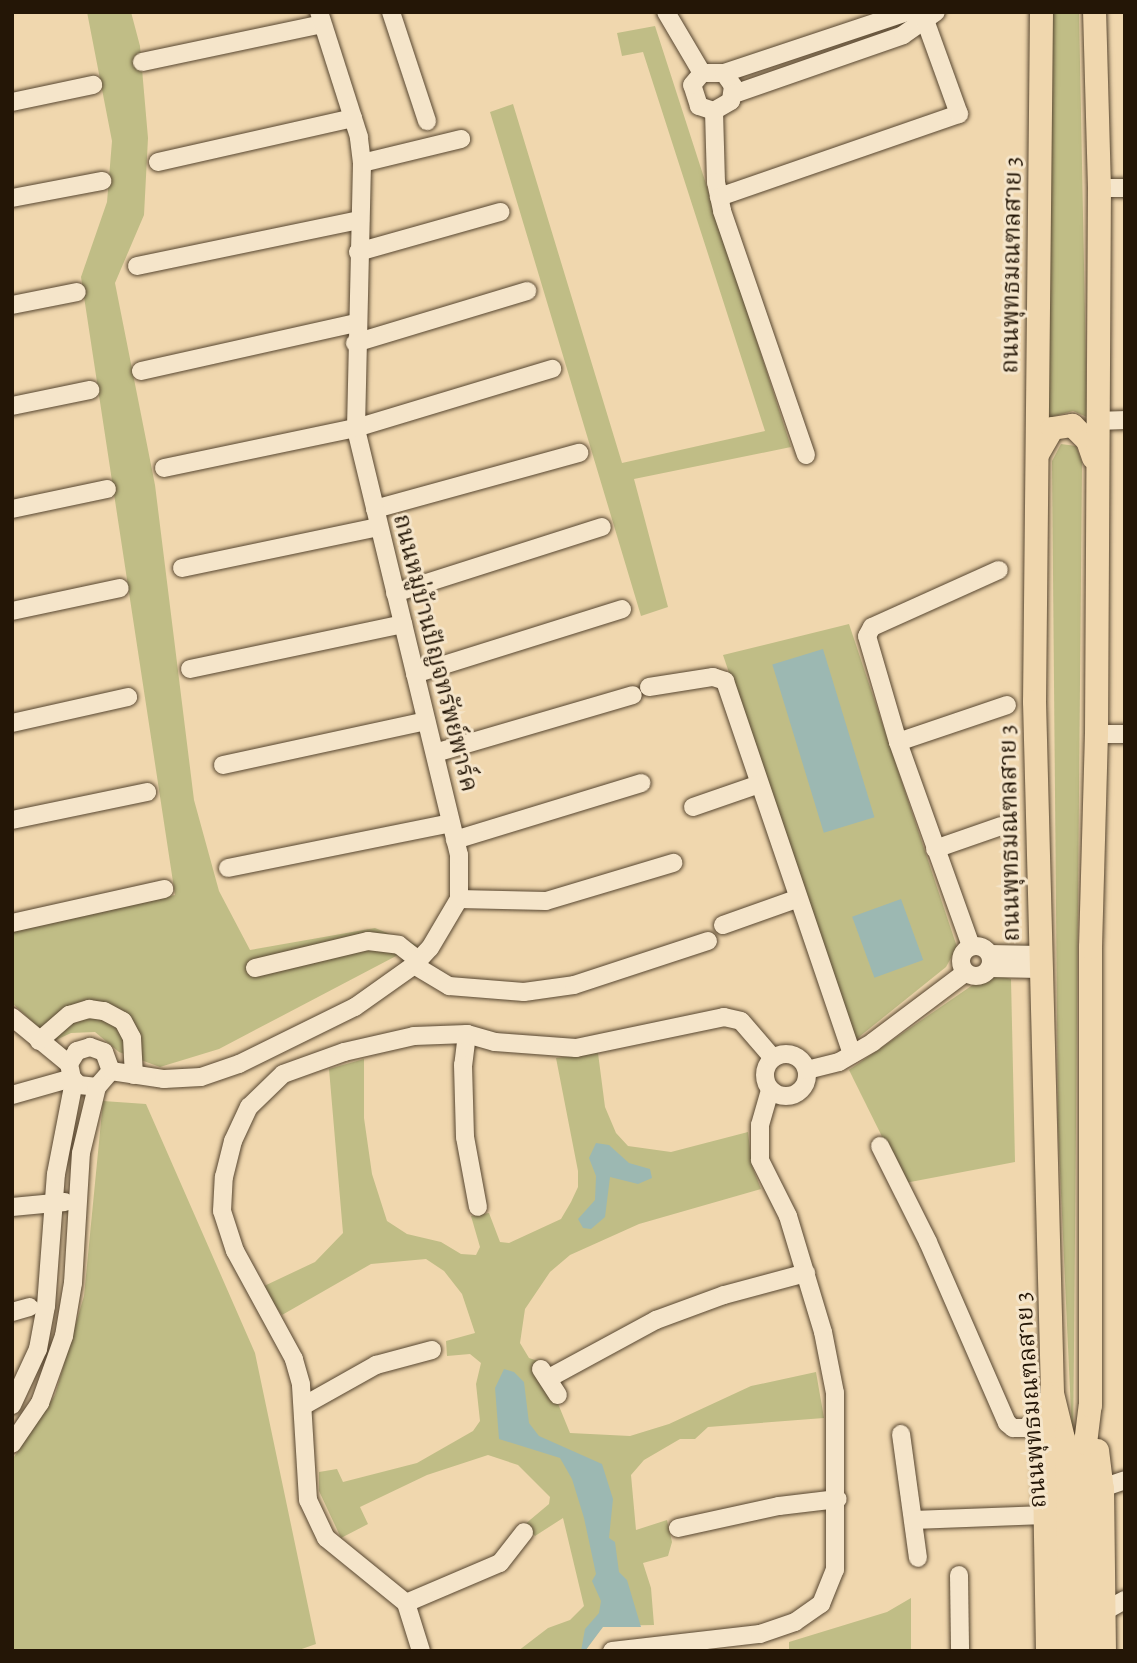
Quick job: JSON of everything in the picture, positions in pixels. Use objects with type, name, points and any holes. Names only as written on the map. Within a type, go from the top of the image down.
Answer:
[{"type":"main road","name":"ถนนพุทธมณฑลสาย 3","points":[[1041,12],[1034,701],[1052,1393],[1063,1438],[1066,1651]]},
{"type":"main road","name":"ถนนพุทธมณฑลสาย 3","points":[[1085,1651],[1085,1443],[1090,1405],[1090,947],[1096,734],[1099,188],[1094,12]]},
{"type":"main road","points":[[1035,464],[1044,437],[1060,424],[1081,431],[1097,467]]},
{"type":"main road","points":[[1046,1651],[1043,1428],[1052,1393]]},
{"type":"main road","points":[[1090,1405],[1115,1606],[1104,1651]]},
{"type":"street","points":[[391,12],[427,121]]},
{"type":"street","points":[[666,12],[702,73]]},
{"type":"street","points":[[702,73],[724,73],[907,12]]},
{"type":"street","points":[[702,73],[692,85],[694,100],[714,111],[727,106],[733,94],[903,35],[928,15],[959,114],[719,197]]},
{"type":"street","points":[[142,62],[321,18]]},
{"type":"street","name":"ถนนหมู่บ้านปัญจทรัพย์พาร์ค","points":[[321,18],[353,118],[362,163],[355,323],[356,428],[454,832],[459,899]]},
{"type":"street","points":[[724,73],[733,94]]},
{"type":"street","points":[[12,102],[93,85]]},
{"type":"street","points":[[714,111],[719,197],[806,455]]},
{"type":"street","points":[[158,162],[353,118]]},
{"type":"street","points":[[362,163],[461,139]]},
{"type":"street","points":[[12,198],[102,181]]},
{"type":"street","points":[[1099,188],[1125,188]]},
{"type":"street","points":[[358,252],[500,212]]},
{"type":"street","points":[[137,266],[360,220]]},
{"type":"street","points":[[355,343],[527,291]]},
{"type":"street","points":[[12,304],[77,292]]},
{"type":"street","points":[[141,371],[355,323]]},
{"type":"street","points":[[164,468],[356,428],[552,369]]},
{"type":"street","points":[[12,406],[90,390]]},
{"type":"street","points":[[1097,422],[1125,421]]},
{"type":"street","points":[[183,568],[377,518],[579,453]]},
{"type":"street","points":[[12,509],[107,489]]},
{"type":"street","points":[[395,593],[602,527]]},
{"type":"street","points":[[999,570],[872,627],[866,636],[898,742],[971,946],[990,961],[1040,962]]},
{"type":"street","points":[[12,611],[120,588]]},
{"type":"street","points":[[415,674],[622,609]]},
{"type":"street","points":[[190,669],[403,624]]},
{"type":"street","points":[[435,752],[641,691],[713,677],[725,681],[757,785],[852,1054]]},
{"type":"street","points":[[12,723],[128,697]]},
{"type":"street","points":[[898,742],[1007,705]]},
{"type":"street","points":[[223,765],[426,721]]},
{"type":"street","points":[[1096,734],[1125,734]]},
{"type":"street","points":[[228,868],[454,832],[642,783]]},
{"type":"street","points":[[693,807],[757,785]]},
{"type":"street","points":[[12,820],[147,792]]},
{"type":"street","points":[[935,849],[1001,826]]},
{"type":"street","points":[[111,1071],[134,1076],[201,1077],[239,1064],[355,1007],[416,963],[459,899],[546,901],[673,863]]},
{"type":"street","points":[[12,923],[164,889]]},
{"type":"street","points":[[723,925],[796,899]]},
{"type":"street","points":[[254,968],[329,948],[384,940],[449,986],[524,992],[573,985],[708,941]]},
{"type":"street","points":[[966,972],[961,958],[971,946]]},
{"type":"street","points":[[966,972],[979,976],[990,961]]},
{"type":"street","points":[[807,1070],[852,1054],[966,972]]},
{"type":"street","points":[[39,1041],[69,1015],[104,1011],[123,1021],[132,1038],[134,1076]]},
{"type":"street","points":[[12,1017],[72,1074],[97,1087]]},
{"type":"street","points":[[421,1651],[406,1603],[326,1538],[308,1500],[303,1406],[294,1359],[240,1261],[222,1211],[233,1141],[249,1107],[283,1074],[344,1052],[402,1038],[467,1034],[495,1042],[576,1048],[724,1017],[741,1021],[773,1058]]},
{"type":"street","points":[[467,1034],[463,1065],[465,1137],[478,1207]]},
{"type":"street","points":[[12,1405],[38,1349],[51,1275],[62,1128],[77,1051],[90,1046],[104,1052],[111,1071]]},
{"type":"street","points":[[612,1651],[760,1634],[795,1622],[821,1604],[835,1570],[838,1499],[835,1393],[806,1273],[788,1216],[760,1160],[760,1125],[770,1090],[764,1073],[773,1058],[789,1054],[807,1070]]},
{"type":"street","points":[[770,1090],[782,1096],[796,1094],[806,1084],[807,1070]]},
{"type":"street","points":[[12,1444],[40,1403],[57,1364],[74,1283],[76,1201],[97,1087],[111,1071]]},
{"type":"street","points":[[12,1095],[72,1074]]},
{"type":"street","points":[[880,1146],[928,1242],[1007,1423],[1013,1428],[1043,1428]]},
{"type":"street","points":[[54,1210],[76,1201]]},
{"type":"street","points":[[12,1207],[54,1210],[76,1220]]},
{"type":"street","points":[[558,1395],[545,1373],[656,1320],[723,1294],[806,1273]]},
{"type":"street","points":[[303,1406],[376,1365],[432,1349]]},
{"type":"street","points":[[901,1434],[918,1558]]},
{"type":"street","points":[[1102,1488],[1125,1480]]},
{"type":"street","points":[[678,1528],[779,1506],[838,1499]]},
{"type":"street","points":[[913,1520],[1045,1515]]},
{"type":"street","points":[[406,1603],[500,1563],[524,1532]]},
{"type":"street","points":[[959,1575],[960,1651]]},
{"type":"shaded area","points":[[87,12],[131,12],[140,46],[148,138],[144,215],[115,283],[155,485],[194,800],[219,891],[250,950],[375,928],[417,945],[219,1049],[160,1067],[119,1052],[95,1032],[71,1033],[54,1041],[12,1003],[12,932],[175,895],[81,277],[107,202],[112,141]]},
{"type":"shaded area","points":[[1051,12],[1079,12],[1087,417],[1073,411],[1044,419]]},
{"type":"shaded area","points":[[655,26],[791,447],[634,479],[668,607],[641,616],[490,112],[513,104],[622,463],[765,431],[643,52],[622,56],[617,33]]},
{"type":"shaded area","points":[[1061,444],[1076,446],[1082,462],[1073,1456],[1058,1127],[1052,461]]},
{"type":"shaded area","points":[[849,624],[957,947],[946,967],[854,1041],[723,655]]},
{"type":"shaded area","points":[[997,975],[1011,979],[1015,1162],[905,1183],[849,1070],[977,982]]},
{"type":"shaded area","points":[[598,1053],[605,1107],[616,1133],[628,1146],[671,1152],[748,1132],[752,1166],[761,1189],[639,1224],[570,1255],[550,1272],[525,1309],[520,1343],[529,1358],[541,1362],[570,1433],[630,1436],[669,1424],[751,1386],[816,1372],[824,1418],[708,1427],[695,1439],[680,1439],[644,1460],[631,1475],[636,1530],[667,1520],[672,1542],[668,1556],[643,1563],[651,1588],[654,1625],[603,1626],[585,1651],[518,1651],[548,1628],[570,1620],[584,1606],[563,1518],[535,1536],[524,1525],[549,1504],[550,1497],[518,1465],[488,1455],[427,1475],[360,1507],[368,1524],[341,1538],[319,1491],[319,1472],[337,1469],[343,1482],[417,1463],[473,1431],[480,1421],[476,1384],[481,1363],[470,1354],[447,1356],[446,1341],[475,1333],[462,1294],[444,1271],[426,1259],[371,1264],[282,1315],[262,1287],[315,1262],[343,1233],[329,1069],[364,1059],[364,1118],[372,1174],[387,1221],[407,1234],[441,1242],[461,1254],[476,1255],[480,1247],[471,1216],[489,1213],[500,1242],[509,1243],[561,1219],[578,1187],[578,1171],[556,1058]]},
{"type":"shaded area","points":[[103,1101],[146,1104],[255,1353],[316,1644],[296,1651],[12,1651],[12,1460],[55,1395],[84,1296]]},
{"type":"shaded area","points":[[911,1598],[911,1651],[789,1651],[789,1642],[887,1612]]},
{"type":"water","points":[[823,649],[874,817],[824,833],[772,664]]},
{"type":"water","points":[[901,899],[923,960],[874,978],[852,917]]},
{"type":"water","points":[[596,1143],[609,1145],[629,1163],[650,1169],[652,1178],[638,1184],[610,1177],[605,1217],[591,1229],[583,1228],[578,1219],[595,1200],[596,1176],[589,1158]]},
{"type":"water","points":[[504,1369],[514,1372],[524,1382],[529,1423],[539,1436],[602,1464],[613,1499],[609,1538],[615,1542],[619,1572],[627,1580],[641,1627],[603,1627],[585,1651],[581,1651],[585,1629],[599,1613],[601,1601],[592,1581],[596,1574],[584,1518],[572,1479],[560,1458],[499,1439],[495,1388]]}]
